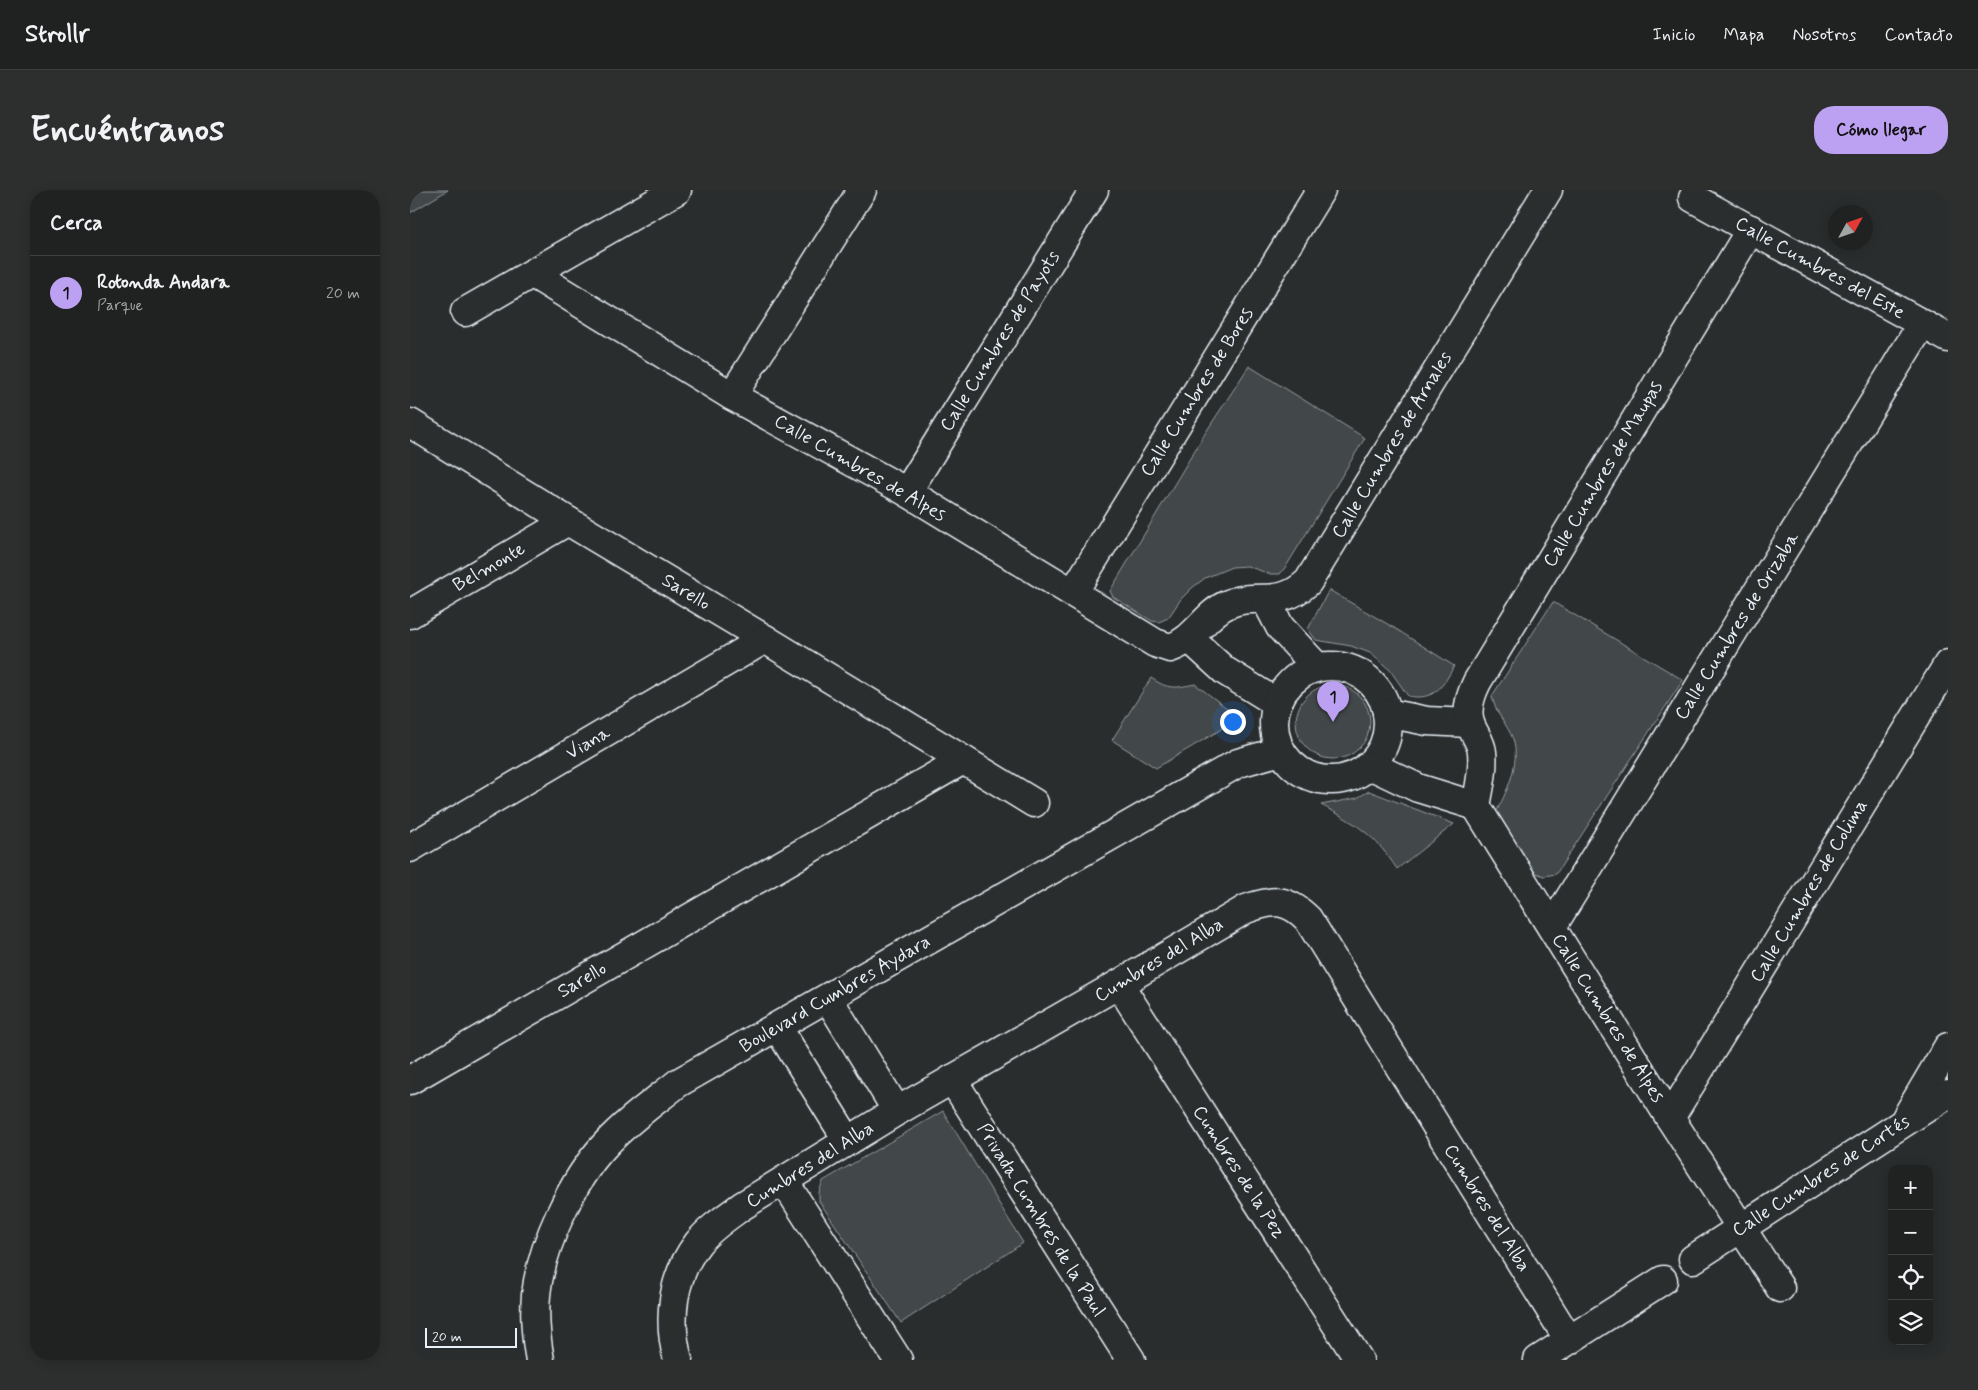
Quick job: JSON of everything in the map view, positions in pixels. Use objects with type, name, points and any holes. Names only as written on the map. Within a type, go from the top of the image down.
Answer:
[{"type":"street","points":[[466,312],[677,190]]},
{"type":"street","points":[[732,396],[862,190]]},
{"type":"street","name":"Calle Cumbres de Payots","points":[[907,492],[1094,190]]},
{"type":"street","name":"Calle Cumbres de Bores","points":[[1073,593],[1321,190]]},
{"type":"street","name":"Calle Cumbres de Arnales","points":[[1189,638],[1208,617],[1221,608],[1244,600],[1266,600],[1287,597],[1308,582],[1548,190]]},
{"type":"street","name":"Calle Cumbres del Este","points":[[1693,198],[1948,338]]},
{"type":"street","name":"Calle Cumbres de Maupas","points":[[1469,722],[1470,700],[1477,682],[1751,229]]},
{"type":"street","name":"Calle Cumbres de Alpes","points":[[533,274],[732,396],[907,492],[1163,647],[1176,646],[1189,638]]},
{"type":"street","name":"Calle Cumbres de Orizaba","points":[[1552,927],[1922,324]]},
{"type":"street","name":"Sarello","points":[[410,423],[568,521],[1034,803]]},
{"type":"street","name":"Belmonte","points":[[410,614],[568,521]]},
{"type":"street","points":[[1266,600],[1280,627],[1317,667]]},
{"type":"street","points":[[1189,638],[1225,671],[1277,703]]},
{"type":"street","name":"Viana","points":[[410,848],[765,639]]},
{"type":"street","name":"Calle Cumbres de Colima","points":[[1670,1118],[1948,664]]},
{"type":"street","points":[[1336,666],[1354,671],[1370,680],[1381,695],[1388,713],[1388,732],[1382,750],[1370,765],[1348,777],[1322,779],[1306,774],[1292,764],[1281,751],[1275,735],[1274,719],[1277,703],[1286,687],[1300,674],[1317,667],[1336,666]]},
{"type":"street","points":[[1370,765],[1418,788],[1476,806],[1482,753],[1479,741],[1469,722],[1428,721],[1388,713]]},
{"type":"street","name":"Boulevard Cumbres Aydara","points":[[540,1360],[536,1339],[536,1295],[545,1256],[560,1216],[579,1178],[605,1145],[634,1117],[678,1083],[778,1028],[1238,763],[1281,751]]},
{"type":"street","name":"Sarello","points":[[410,1080],[963,760]]},
{"type":"street","name":"Calle Cumbres de Alpes","points":[[1476,806],[1740,1229],[1780,1288]]},
{"type":"street","name":"Cumbres del Alba","points":[[678,1360],[674,1344],[672,1302],[680,1273],[699,1243],[742,1206],[897,1111],[1246,909],[1260,903],[1275,901],[1288,904],[1299,910],[1308,919],[1569,1340]]},
{"type":"street","name":"Cumbres de la Pez","points":[[1119,984],[1359,1360]]},
{"type":"street","points":[[828,998],[897,1111]]},
{"type":"street","points":[[778,1028],[848,1141]]},
{"type":"street","points":[[1903,1123],[1948,1046]]},
{"type":"street","name":"Privada Cumbres de la Paul","points":[[952,1080],[1131,1360]]},
{"type":"street","name":"Calle Cumbres de Cortés","points":[[1693,1259],[1948,1094]]},
{"type":"street","points":[[784,1181],[898,1360]]},
{"type":"street","points":[[1538,1360],[1663,1280]]},
{"type":"shaded area","points":[[410,190],[448,190],[410,213]]},
{"type":"shaded area","points":[[1249,366],[1365,438],[1280,574],[1270,574],[1247,566],[1232,567],[1205,578],[1192,588],[1181,599],[1168,618],[1159,622],[1152,621],[1113,597],[1110,591],[1204,435]]},
{"type":"shaded area","points":[[1329,590],[1454,666],[1437,691],[1425,696],[1408,696],[1390,670],[1370,653],[1351,646],[1316,640],[1308,629]]},
{"type":"shaded area","points":[[1553,602],[1683,680],[1556,874],[1544,876],[1531,871],[1495,814],[1511,778],[1514,768],[1515,748],[1513,739],[1496,708],[1492,696]]},
{"type":"shaded area","points":[[1151,678],[1163,685],[1172,687],[1195,684],[1228,709],[1230,716],[1220,730],[1156,768],[1112,740]]},
{"type":"shaded area","points":[[1333,685],[1347,688],[1359,696],[1367,708],[1370,722],[1367,736],[1359,748],[1347,756],[1333,759],[1319,756],[1307,748],[1299,736],[1296,722],[1299,708],[1307,696],[1319,688]]},
{"type":"shaded area","points":[[1369,791],[1454,824],[1397,869],[1381,847],[1364,831],[1321,805],[1357,798]]},
{"type":"shaded area","points":[[943,1111],[1023,1243],[901,1323],[819,1201],[819,1192],[823,1181]]},
{"type":"place","name":"Rotonda Andara","points":[[1333,722]]}]
